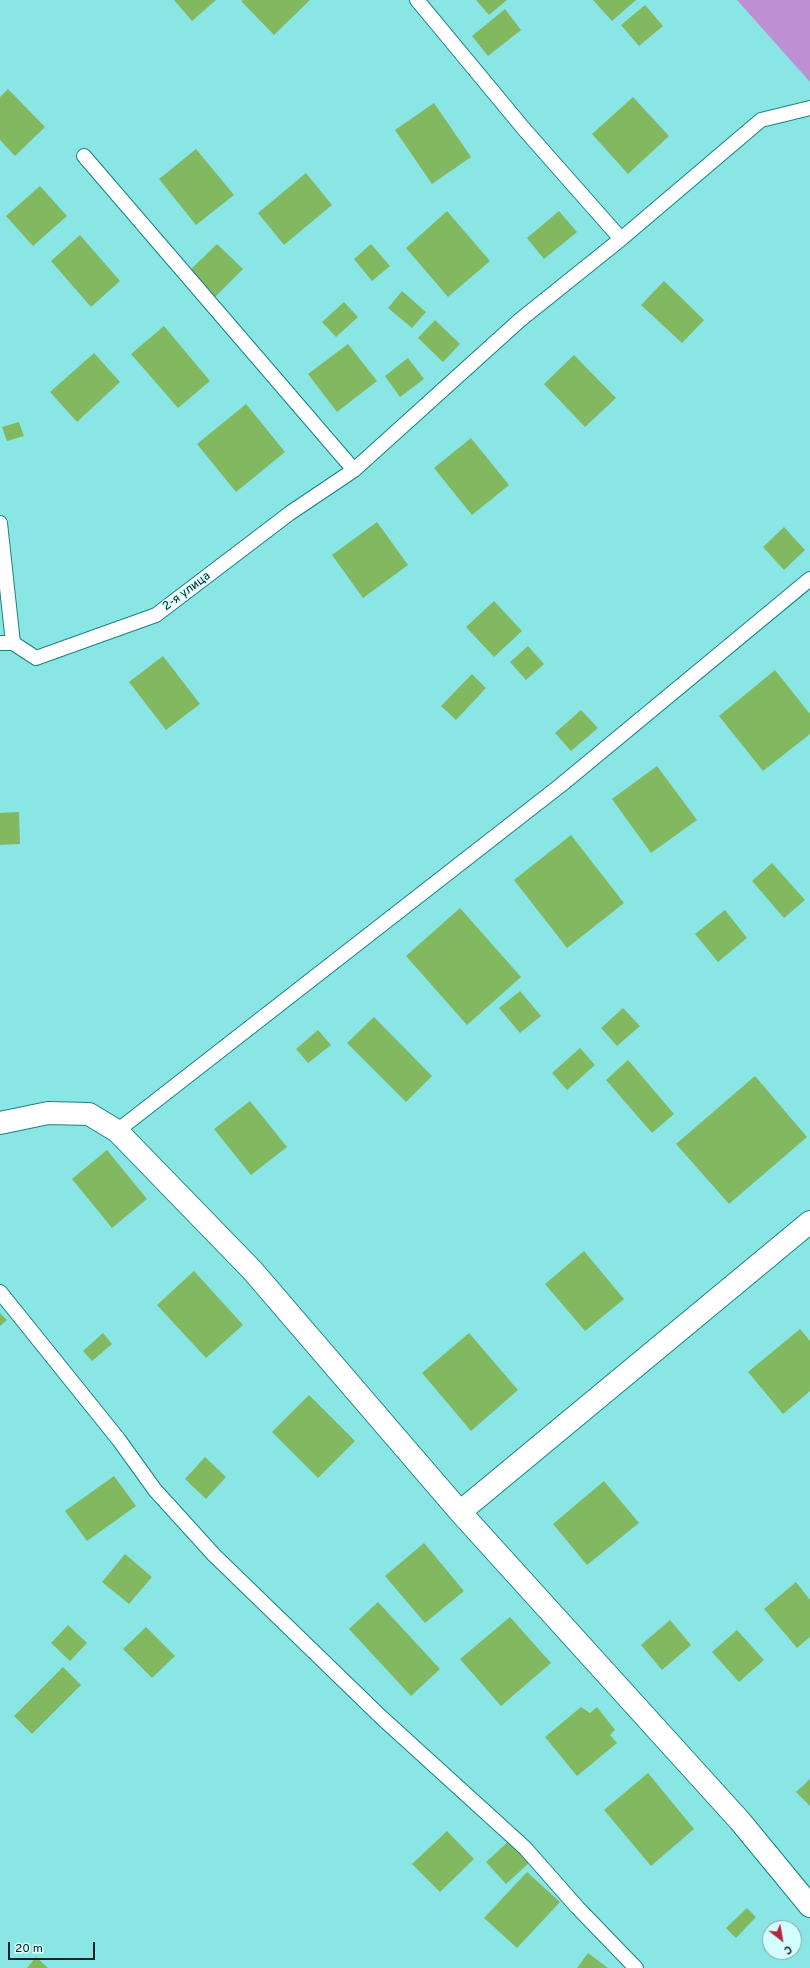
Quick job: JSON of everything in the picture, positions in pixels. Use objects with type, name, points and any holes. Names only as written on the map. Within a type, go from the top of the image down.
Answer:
[{"type":"street","points":[[0,1123],[48,1113],[89,1114],[117,1131],[252,1270],[460,1512],[808,1898]]},
{"type":"street","points":[[460,1512],[810,1222]]},
{"type":"lane","points":[[417,0],[524,129],[621,239]]},
{"type":"lane","points":[[84,156],[354,470],[520,320],[621,239],[761,120],[810,108]]},
{"type":"lane","name":"2-я улица","points":[[7,643],[36,658],[156,615],[290,513],[354,470]]},
{"type":"lane","points":[[0,523],[7,643]]},
{"type":"lane","points":[[117,1131],[561,785],[810,579]]},
{"type":"lane","points":[[0,1292],[119,1440],[155,1490],[214,1555],[381,1717],[525,1848],[577,1907],[636,1968]]},
{"type":"shaded area","points":[[737,0],[810,0],[810,82]]},
{"type":"building","points":[[174,0],[216,0],[192,21]]},
{"type":"building","points":[[310,0],[274,35],[241,1]]},
{"type":"building","points":[[476,0],[507,0],[489,15]]},
{"type":"building","points":[[593,0],[636,0],[612,21]]},
{"type":"building","points":[[645,5],[663,26],[639,46],[621,25]]},
{"type":"building","points":[[505,9],[521,30],[488,56],[472,36]]},
{"type":"building","points":[[8,89],[45,127],[15,156],[0,140],[0,97]]},
{"type":"building","points":[[633,97],[669,136],[628,174],[592,134]]},
{"type":"building","points":[[434,103],[471,157],[432,184],[395,130]]},
{"type":"building","points":[[196,149],[234,195],[196,225],[159,179]]},
{"type":"building","points":[[306,173],[332,205],[284,245],[258,213]]},
{"type":"building","points":[[40,186],[67,216],[33,246],[6,216]]},
{"type":"building","points":[[447,211],[490,261],[448,297],[406,248]]},
{"type":"building","points":[[559,211],[577,232],[544,259],[527,238]]},
{"type":"building","points":[[80,235],[120,281],[91,307],[51,261]]},
{"type":"building","points":[[217,244],[243,269],[214,298],[188,272]]},
{"type":"building","points":[[371,244],[390,266],[372,281],[354,259]]},
{"type":"building","points":[[664,281],[704,320],[682,343],[641,305]]},
{"type":"building","points":[[402,291],[426,312],[412,328],[388,308]]},
{"type":"building","points":[[344,302],[358,317],[336,337],[322,322]]},
{"type":"building","points":[[435,320],[460,344],[443,362],[418,338]]},
{"type":"building","points":[[164,326],[210,381],[178,408],[131,354]]},
{"type":"building","points":[[348,344],[377,381],[337,412],[308,374]]},
{"type":"building","points":[[94,353],[120,382],[77,422],[50,392]]},
{"type":"building","points":[[574,355],[616,398],[585,427],[544,384]]},
{"type":"building","points":[[408,358],[424,379],[400,397],[385,376]]},
{"type":"building","points":[[246,404],[285,452],[236,492],[197,444]]},
{"type":"building","points":[[19,422],[24,436],[7,441],[2,427]]},
{"type":"building","points":[[471,438],[509,485],[472,515],[434,468]]},
{"type":"building","points":[[377,522],[408,565],[363,598],[332,555]]},
{"type":"building","points":[[784,527],[805,550],[784,570],[763,547]]},
{"type":"building","points":[[494,601],[522,631],[494,657],[466,627]]},
{"type":"building","points":[[528,646],[544,664],[526,680],[510,662]]},
{"type":"building","points":[[163,656],[200,704],[166,730],[129,682]]},
{"type":"building","points":[[775,670],[810,714],[810,734],[763,771],[719,716]]},
{"type":"building","points":[[472,674],[486,688],[456,720],[441,706]]},
{"type":"building","points":[[581,710],[598,728],[571,751],[555,733]]},
{"type":"building","points":[[657,766],[697,820],[651,853],[612,799]]},
{"type":"building","points":[[19,812],[20,844],[0,845],[0,813]]},
{"type":"building","points":[[571,835],[624,903],[567,948],[514,880]]},
{"type":"building","points":[[772,863],[805,900],[784,918],[752,881]]},
{"type":"building","points":[[460,908],[521,977],[467,1025],[406,956]]},
{"type":"building","points":[[725,910],[747,938],[718,962],[695,934]]},
{"type":"building","points":[[520,991],[541,1016],[520,1033],[499,1008]]},
{"type":"building","points":[[623,1008],[640,1026],[617,1046],[601,1028]]},
{"type":"building","points":[[374,1017],[432,1076],[406,1102],[347,1043]]},
{"type":"building","points":[[318,1030],[331,1045],[308,1063],[296,1049]]},
{"type":"building","points":[[580,1048],[595,1065],[567,1090],[552,1073]]},
{"type":"building","points":[[628,1060],[674,1114],[652,1133],[606,1080]]},
{"type":"building","points":[[755,1076],[807,1137],[729,1204],[676,1144]]},
{"type":"building","points":[[250,1101],[287,1147],[251,1175],[214,1129]]},
{"type":"building","points":[[107,1150],[147,1199],[112,1228],[72,1179]]},
{"type":"building","points":[[584,1251],[624,1299],[585,1331],[545,1284]]},
{"type":"building","points":[[194,1271],[243,1325],[206,1358],[157,1305]]},
{"type":"building","points":[[0,1313],[7,1320],[0,1326]]},
{"type":"building","points":[[800,1329],[810,1341],[810,1391],[783,1414],[748,1372]]},
{"type":"building","points":[[103,1333],[112,1344],[92,1361],[83,1351]]},
{"type":"building","points":[[469,1333],[518,1390],[471,1431],[422,1373]]},
{"type":"building","points":[[309,1395],[355,1441],[318,1478],[272,1432]]},
{"type":"building","points":[[205,1457],[226,1477],[206,1499],[185,1479]]},
{"type":"building","points":[[114,1476],[136,1506],[87,1541],[65,1511]]},
{"type":"building","points":[[604,1481],[639,1523],[587,1565],[553,1524]]},
{"type":"building","points":[[424,1543],[464,1591],[425,1623],[385,1576]]},
{"type":"building","points":[[125,1554],[152,1577],[129,1604],[102,1582]]},
{"type":"building","points":[[796,1582],[810,1600],[810,1637],[797,1648],[764,1609]]},
{"type":"building","points":[[378,1602],[440,1669],[411,1696],[349,1629]]},
{"type":"building","points":[[510,1617],[551,1663],[501,1706],[460,1659]]},
{"type":"building","points":[[670,1620],[691,1645],[662,1670],[641,1645]]},
{"type":"building","points":[[68,1625],[87,1643],[70,1661],[51,1643]]},
{"type":"building","points":[[146,1627],[175,1656],[152,1678],[123,1649]]},
{"type":"building","points":[[737,1630],[764,1660],[739,1682],[712,1652]]},
{"type":"building","points":[[63,1667],[81,1685],[32,1734],[14,1716]]},
{"type":"building","points":[[581,1707],[590,1713],[597,1707],[615,1730],[610,1735],[617,1743],[577,1776],[545,1737]]},
{"type":"building","points":[[648,1773],[694,1829],[651,1866],[604,1810]]},
{"type":"building","points":[[810,1779],[810,1806],[796,1792]]},
{"type":"building","points":[[447,1831],[474,1859],[440,1892],[412,1864]]},
{"type":"building","points":[[510,1840],[530,1862],[506,1884],[486,1862]]},
{"type":"building","points":[[527,1872],[560,1902],[517,1948],[484,1918]]},
{"type":"building","points":[[747,1908],[756,1917],[736,1938],[726,1928]]},
{"type":"building","points":[[588,1953],[608,1968],[577,1968]]},
{"type":"building","points":[[36,1957],[48,1968],[27,1968]]}]
